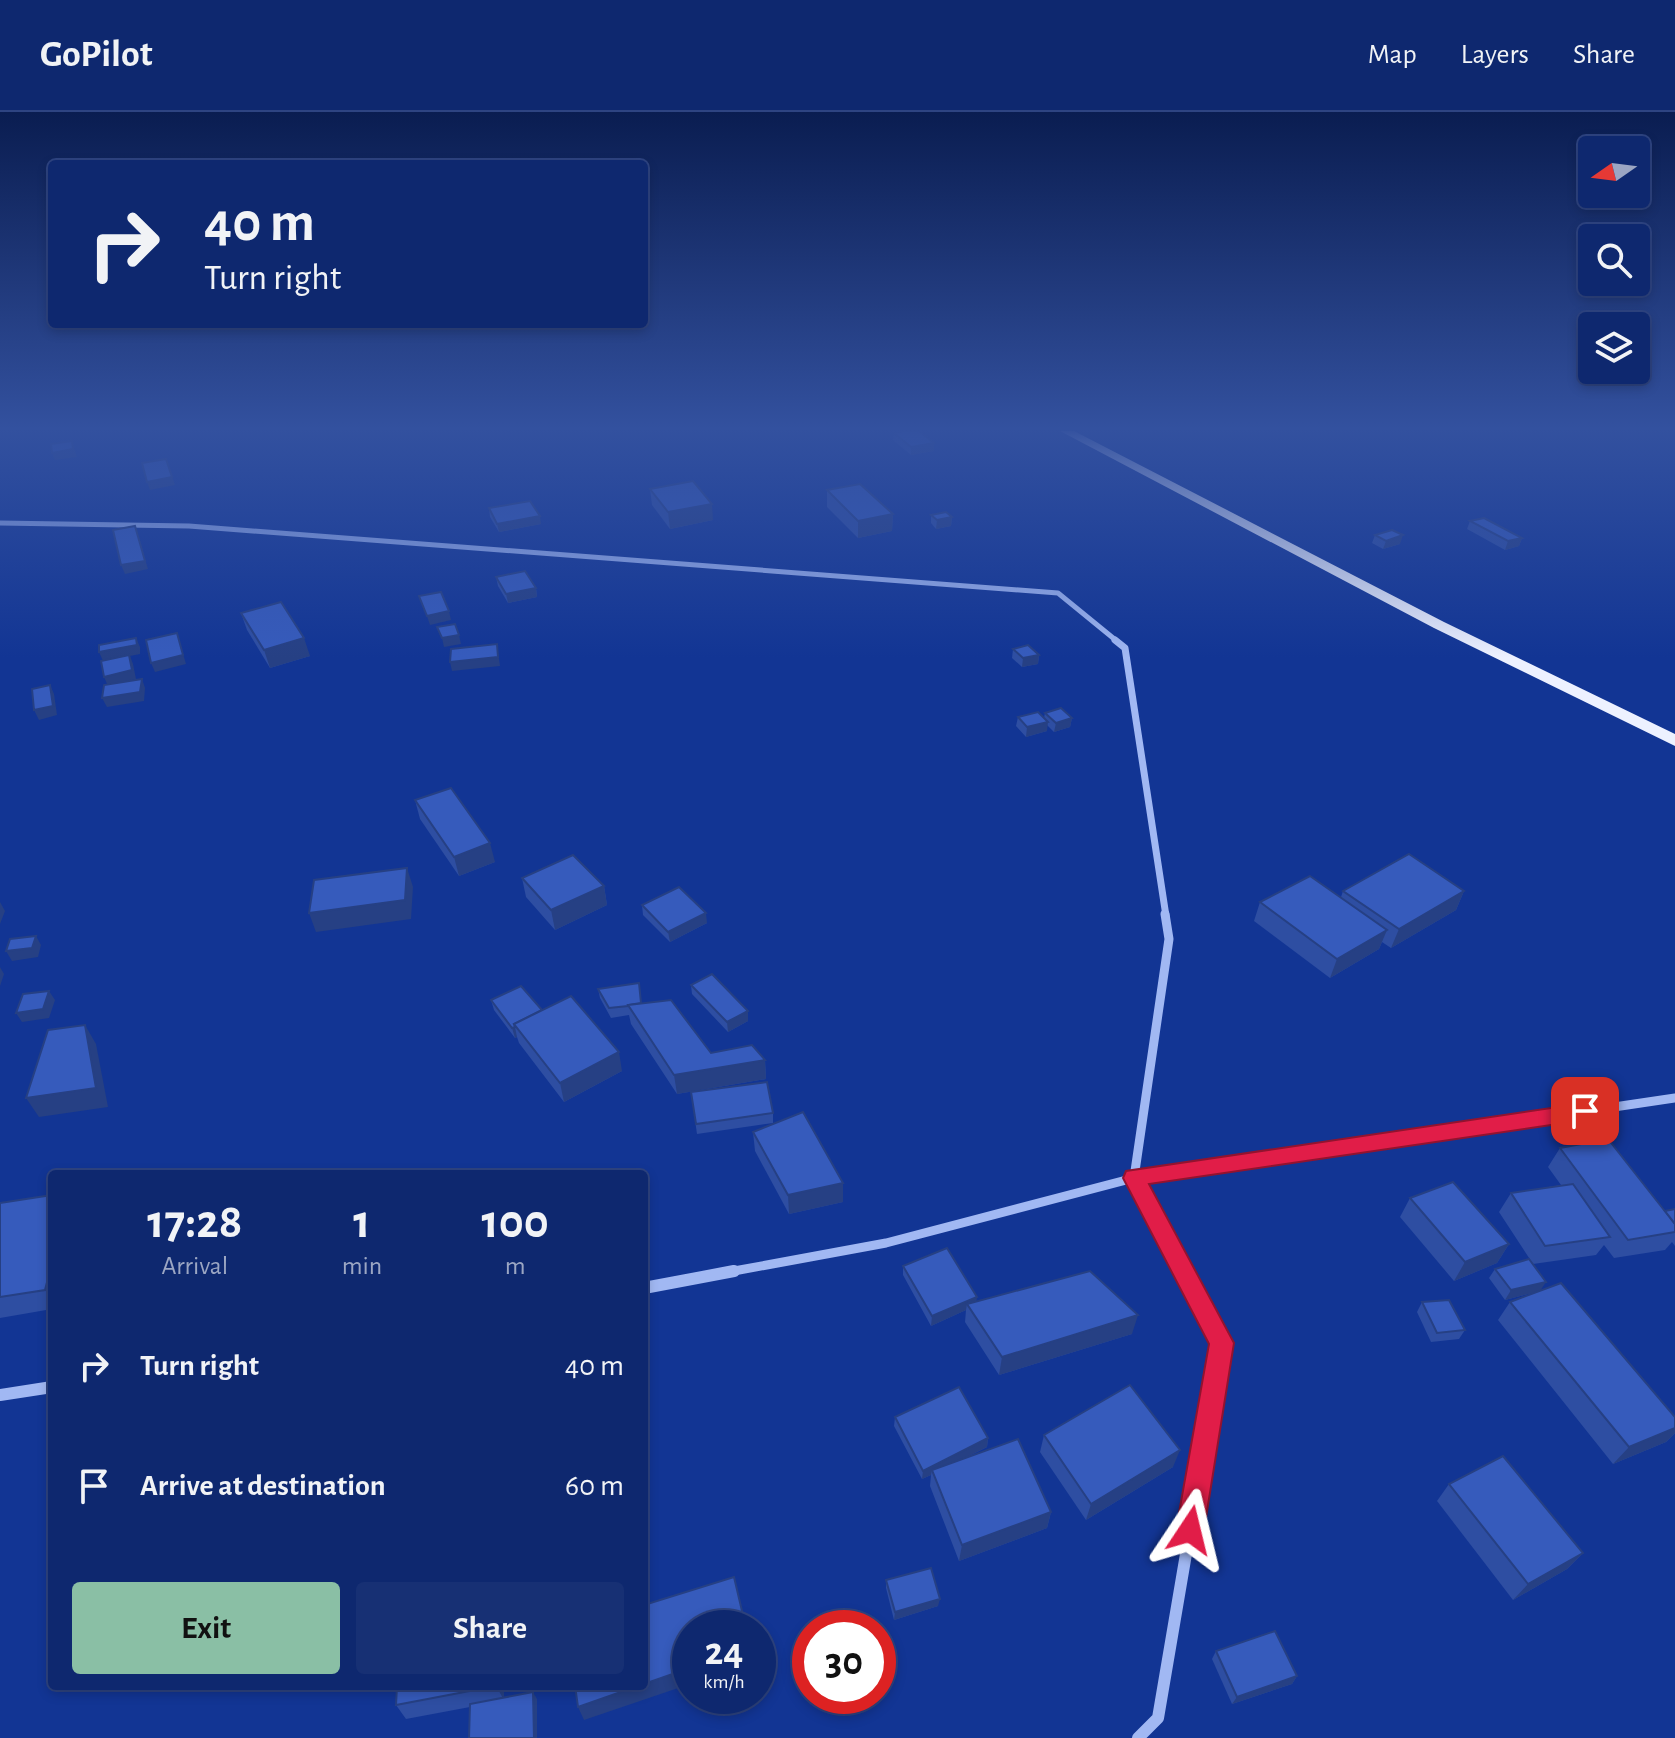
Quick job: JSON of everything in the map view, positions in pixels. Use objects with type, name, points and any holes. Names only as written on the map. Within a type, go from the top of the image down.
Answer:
[{"type":"main road","points":[[1212,507],[1439,625],[1675,741]]},
{"type":"street","points":[[0,523],[189,526],[1058,593],[1125,648],[1169,939],[1134,1178],[1222,1343],[1158,1718],[1138,1738]]},
{"type":"street","points":[[648,1287],[886,1243],[1134,1178],[1675,1098]]},
{"type":"street","points":[[0,1395],[48,1388]]},
{"type":"building","points":[[534,507],[540,516],[497,524],[489,508]]},
{"type":"building","points":[[664,507],[696,507],[668,512]]},
{"type":"building","points":[[844,507],[885,507],[893,514],[858,521]]},
{"type":"building","points":[[946,512],[952,517],[937,520],[931,515]]},
{"type":"building","points":[[1484,518],[1522,538],[1508,541],[1470,521]]},
{"type":"building","points":[[135,526],[145,561],[121,565],[113,530]]},
{"type":"building","points":[[1392,530],[1403,535],[1386,541],[1375,535]]},
{"type":"building","points":[[525,571],[536,588],[506,594],[496,577]]},
{"type":"building","points":[[441,592],[449,611],[427,616],[419,596]]},
{"type":"building","points":[[281,602],[304,638],[264,650],[241,613]]},
{"type":"building","points":[[455,624],[459,635],[442,638],[437,627]]},
{"type":"building","points":[[177,633],[183,655],[151,663],[146,640]]},
{"type":"building","points":[[136,638],[137,645],[99,652],[99,645]]},
{"type":"building","points":[[497,644],[498,657],[450,662],[451,649]]},
{"type":"building","points":[[1028,645],[1039,655],[1023,658],[1013,649]]},
{"type":"building","points":[[129,655],[132,670],[104,677],[101,661]]},
{"type":"building","points":[[142,679],[140,692],[102,698],[104,685]]},
{"type":"building","points":[[50,685],[53,706],[34,710],[32,689]]},
{"type":"building","points":[[1061,708],[1072,718],[1056,723],[1045,713]]},
{"type":"building","points":[[1038,712],[1048,722],[1027,727],[1018,717]]},
{"type":"building","points":[[451,788],[490,843],[454,857],[415,800]]},
{"type":"building","points":[[1409,854],[1464,891],[1399,929],[1343,891]]},
{"type":"building","points":[[573,855],[604,886],[551,910],[522,878]]},
{"type":"building","points":[[407,868],[405,900],[309,913],[314,880]]},
{"type":"building","points":[[1310,876],[1387,930],[1337,959],[1260,902]]},
{"type":"building","points":[[679,887],[706,913],[668,932],[642,905]]},
{"type":"building","points":[[36,936],[32,948],[6,951],[10,939]]},
{"type":"building","points":[[712,974],[748,1011],[727,1022],[691,985]]},
{"type":"building","points":[[639,983],[641,1003],[628,1006],[609,1008],[598,989]]},
{"type":"building","points":[[521,986],[542,1010],[514,1024],[512,1028],[491,1000]]},
{"type":"building","points":[[49,991],[43,1009],[16,1013],[23,994]]},
{"type":"building","points":[[571,996],[619,1052],[560,1083],[514,1024]]},
{"type":"building","points":[[671,1000],[711,1053],[752,1045],[765,1060],[674,1075],[628,1005]]},
{"type":"building","points":[[85,1025],[96,1088],[26,1098],[48,1030]]},
{"type":"building","points":[[767,1082],[773,1113],[696,1124],[691,1092]]},
{"type":"building","points":[[803,1112],[843,1183],[788,1195],[753,1132]]},
{"type":"building","points":[[1608,1139],[1675,1224],[1675,1232],[1628,1240],[1560,1148]]},
{"type":"building","points":[[1453,1182],[1509,1244],[1465,1262],[1410,1198]]},
{"type":"building","points":[[1573,1184],[1610,1237],[1545,1246],[1511,1193]]},
{"type":"building","points":[[48,1196],[48,1278],[45,1290],[0,1297],[0,1203]]},
{"type":"building","points":[[1675,1209],[1675,1224],[1665,1211]]},
{"type":"building","points":[[947,1248],[977,1297],[932,1316],[903,1266]]},
{"type":"building","points":[[1529,1259],[1546,1282],[1511,1290],[1495,1269]]},
{"type":"building","points":[[1090,1271],[1138,1315],[1002,1357],[967,1304]]},
{"type":"building","points":[[1561,1283],[1675,1417],[1675,1428],[1629,1447],[1510,1302]]},
{"type":"building","points":[[1449,1300],[1465,1330],[1437,1333],[1422,1302]]},
{"type":"building","points":[[1130,1385],[1180,1450],[1091,1504],[1044,1435]]},
{"type":"building","points":[[959,1387],[988,1438],[923,1471],[895,1417]]},
{"type":"building","points":[[1018,1439],[1051,1512],[962,1545],[932,1470]]},
{"type":"building","points":[[1503,1456],[1583,1553],[1528,1584],[1449,1484]]},
{"type":"building","points":[[931,1568],[940,1599],[896,1612],[886,1580]]},
{"type":"building","points":[[734,1577],[742,1610],[672,1610],[672,1674],[648,1683],[648,1604]]},
{"type":"building","points":[[1275,1631],[1297,1676],[1237,1697],[1216,1651]]},
{"type":"building","points":[[397,1690],[475,1690],[396,1705]]},
{"type":"building","points":[[576,1690],[627,1690],[578,1707]]},
{"type":"building","points":[[533,1692],[534,1738],[469,1738],[470,1704]]},
{"type":"route","points":[[1190,1530],[1222,1343],[1134,1178],[1585,1111]]}]
